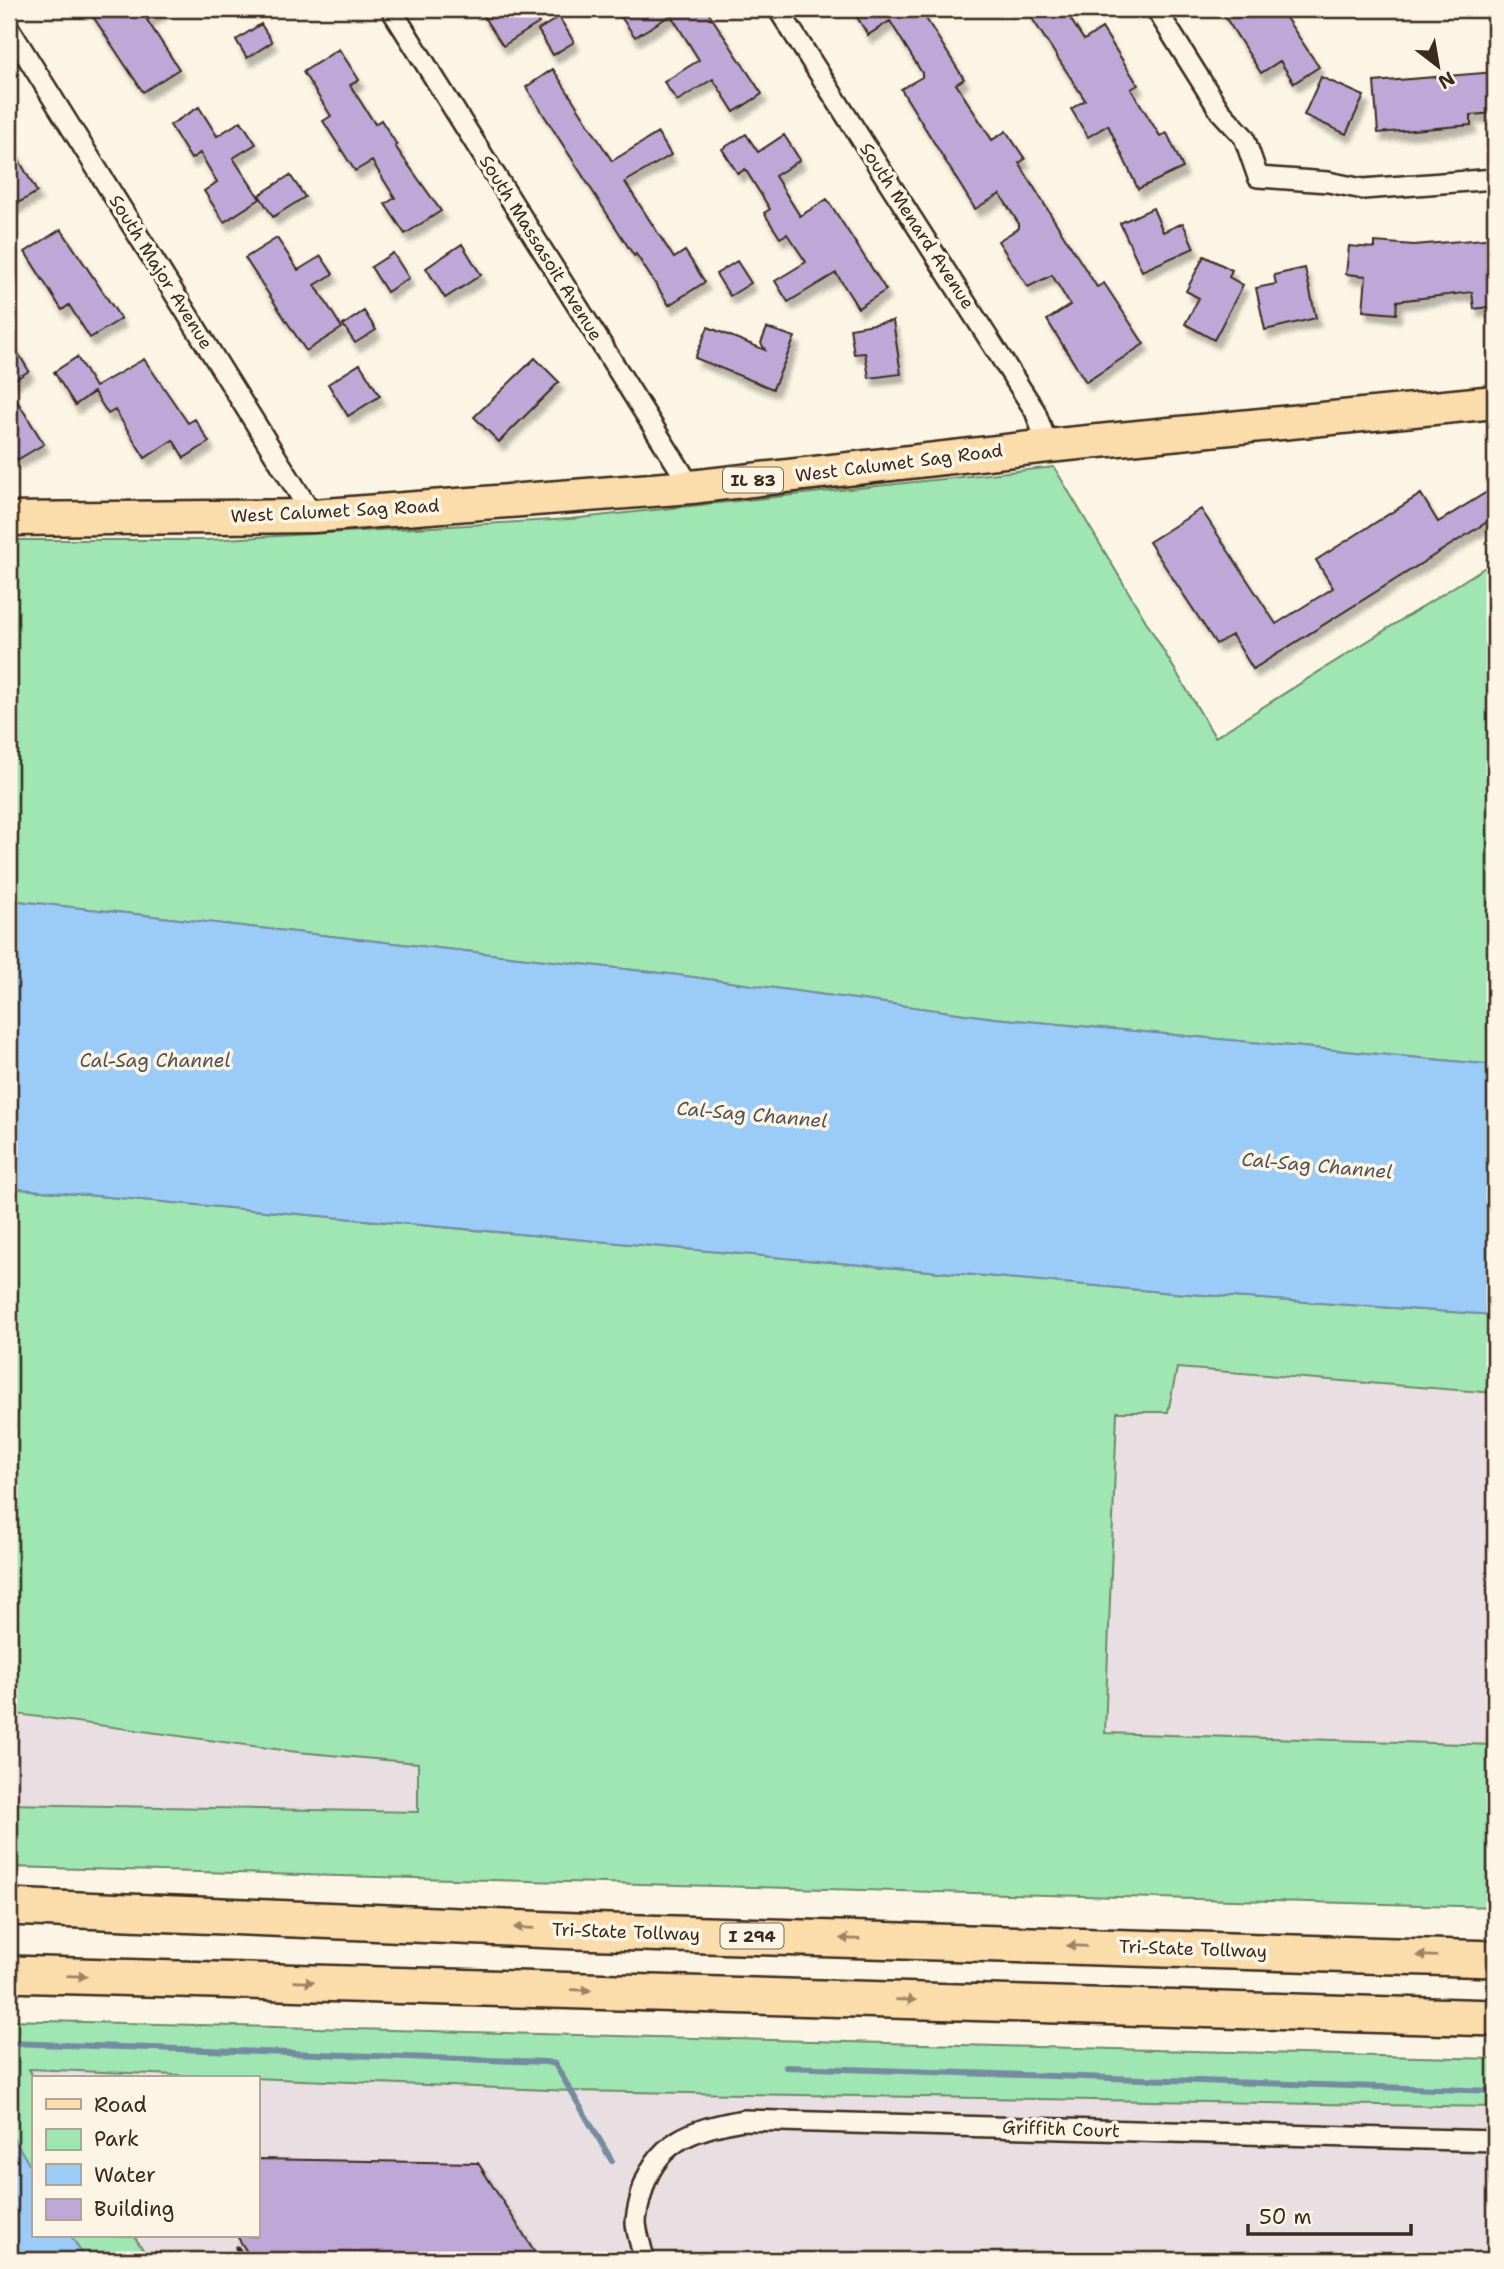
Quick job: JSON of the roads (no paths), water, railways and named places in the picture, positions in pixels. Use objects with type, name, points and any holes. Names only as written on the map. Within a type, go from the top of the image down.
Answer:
[{"type":"highway","name":"Tri-State Tollway","points":[[9,1908],[591,1931],[1495,1959]]},
{"type":"highway","points":[[9,1974],[1495,2018]]},
{"type":"main road","name":"West Calumet Sag Road","points":[[9,519],[313,516],[691,487],[1048,446],[1495,402]]},
{"type":"street","name":"South Massasoit Avenue","points":[[391,9],[691,487]]},
{"type":"street","name":"South Menard Avenue","points":[[778,9],[1035,411],[1048,446]]},
{"type":"street","points":[[1156,9],[1220,111],[1244,137],[1258,177],[1328,182],[1363,189],[1420,187],[1495,179]]},
{"type":"street","name":"South Major Avenue","points":[[9,28],[313,516]]},
{"type":"street","name":"Griffith Court","points":[[645,2260],[636,2221],[646,2174],[659,2156],[681,2137],[706,2127],[743,2120],[1495,2141]]},
{"type":"water","name":"Cal-Sag Channel","points":[[9,900],[678,975],[994,1018],[1495,1065],[1495,1315],[1174,1293],[9,1188]]},
{"type":"water","points":[[9,2130],[32,2169],[32,2238],[72,2238],[86,2260],[9,2260]]},
{"type":"waterway","points":[[9,2043],[546,2062],[555,2064],[612,2161]]},
{"type":"waterway","points":[[786,2067],[1495,2091]]},
{"type":"railway","points":[[237,2248],[245,2260]]}]
